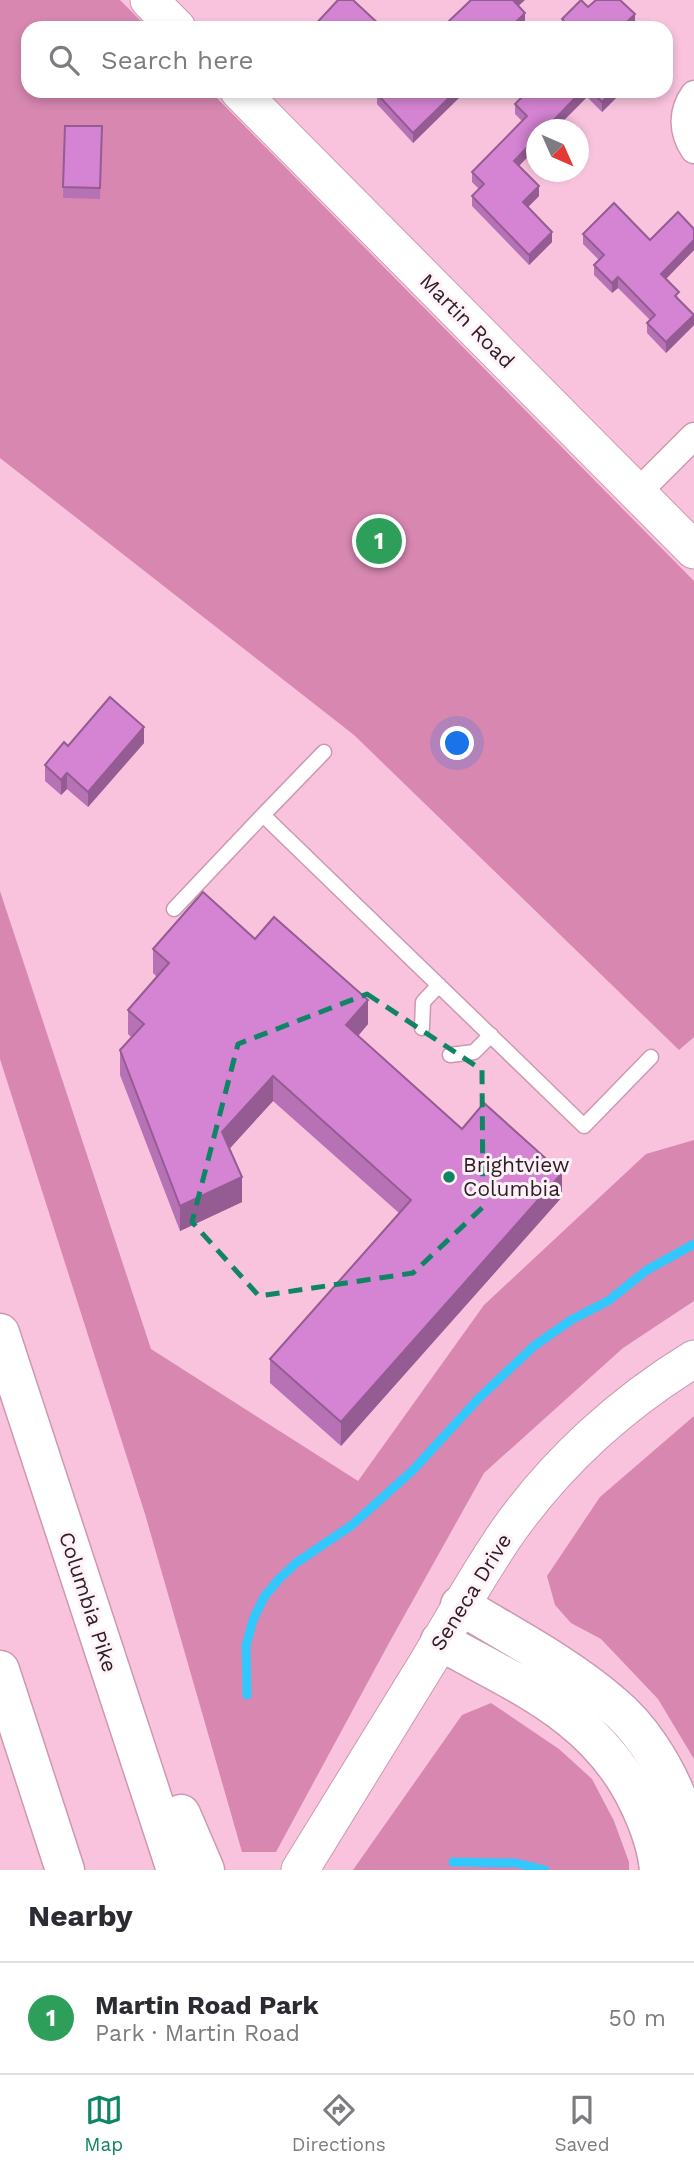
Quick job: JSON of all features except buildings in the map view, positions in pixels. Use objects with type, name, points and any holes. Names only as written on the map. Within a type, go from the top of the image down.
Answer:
[{"type":"highway","name":"Columbia Pike","points":[[0,1333],[176,1870]]},
{"type":"highway","points":[[85,1593],[205,1870]]},
{"type":"highway","points":[[460,1605],[578,1678],[614,1705],[659,1761],[677,1797],[688,1831],[694,1867]]},
{"type":"highway","points":[[440,1641],[557,1708],[589,1732],[628,1780],[653,1836],[659,1870]]},
{"type":"highway","points":[[0,1670],[65,1870]]},
{"type":"street","points":[[149,0],[170,21]]},
{"type":"street","points":[[694,94],[687,103],[684,120],[687,139],[694,150]]},
{"type":"street","name":"Martin Road","points":[[246,98],[694,550]]},
{"type":"street","points":[[637,493],[694,436]]},
{"type":"street","name":"Seneca Drive","points":[[300,1870],[509,1529],[558,1471],[600,1428],[653,1384],[694,1359]]},
{"type":"lane","points":[[174,909],[324,752]]},
{"type":"lane","points":[[263,815],[584,1126],[651,1057]]},
{"type":"lane","points":[[422,1028],[423,1002],[439,985]]},
{"type":"lane","points":[[450,1055],[474,1052],[491,1035]]},
{"type":"highlighted area","points":[[367,994],[482,1070],[483,1207],[413,1273],[259,1296],[192,1222],[238,1044]]},
{"type":"shaded area","points":[[0,0],[120,0],[141,21],[21,21],[21,98],[217,98],[694,581],[694,1037],[679,1050],[354,735],[0,458]]},
{"type":"shaded area","points":[[0,891],[151,1349],[358,1481],[484,1305],[646,1154],[694,1140],[694,1301],[623,1348],[484,1473],[276,1852],[242,1852],[145,1514],[0,1059]]},
{"type":"shaded area","points":[[694,1416],[694,1759],[658,1699],[601,1639],[571,1623],[555,1605],[547,1576],[600,1497]]},
{"type":"shaded area","points":[[491,1703],[559,1749],[592,1779],[614,1821],[629,1862],[629,1870],[353,1870],[462,1715]]},
{"type":"waterway","points":[[247,1695],[246,1646],[253,1620],[264,1597],[279,1579],[296,1563],[352,1525],[413,1470],[479,1398],[534,1346],[571,1320],[608,1301],[647,1270],[694,1244]]},
{"type":"waterway","points":[[453,1862],[516,1863],[545,1870]]},
{"type":"place","name":"Martin Road Park","points":[[379,541]]},
{"type":"place","name":"Brightview Columbia","points":[[449,1177]]}]
